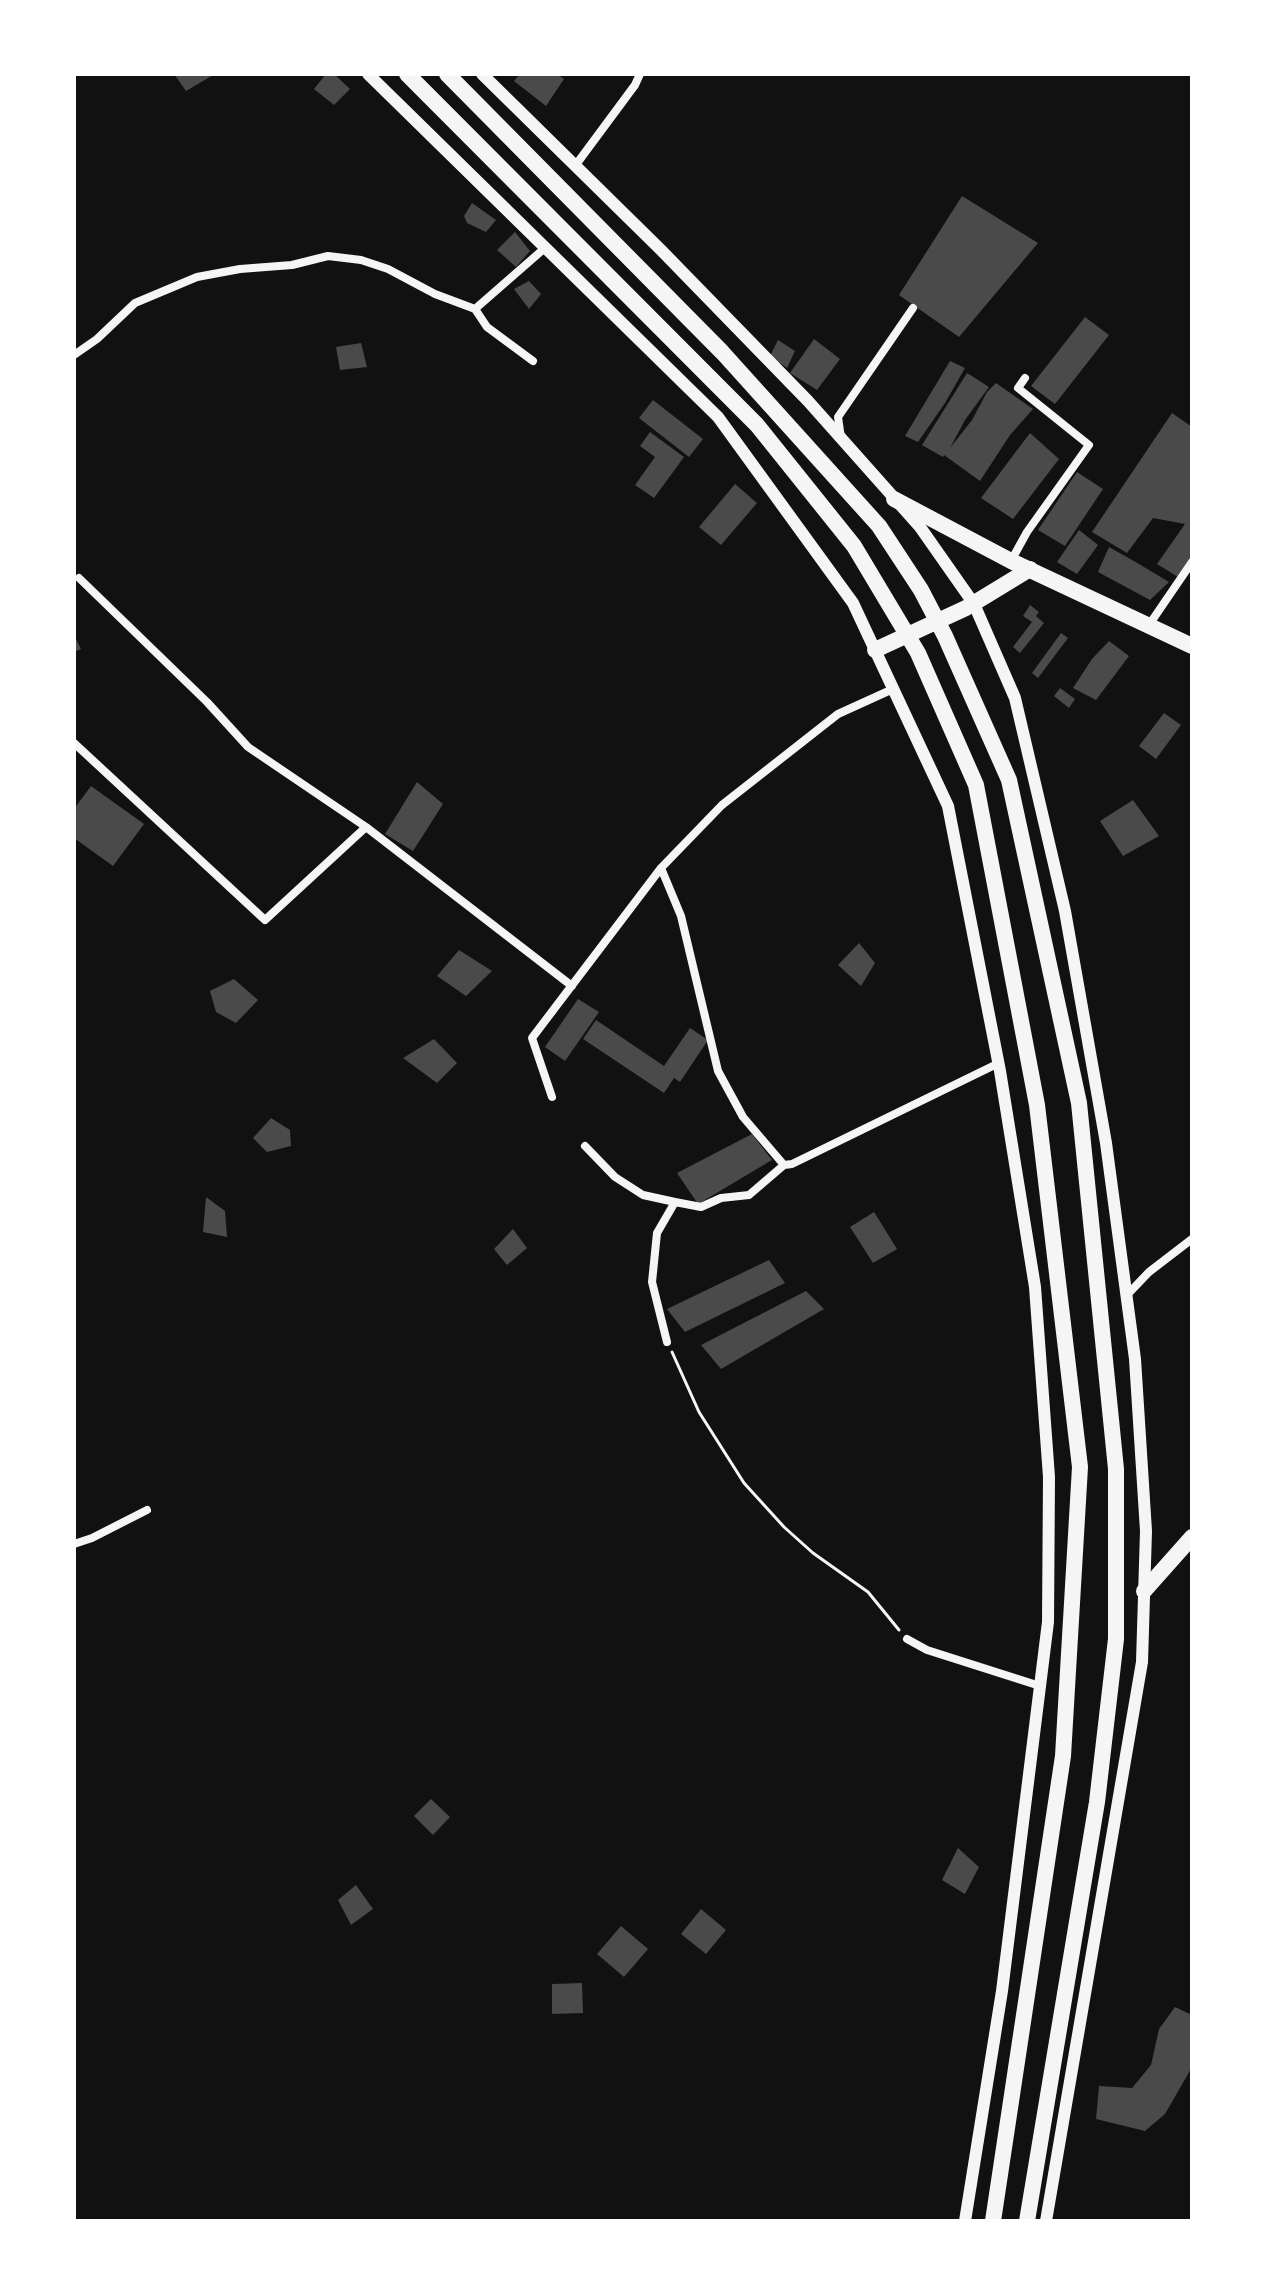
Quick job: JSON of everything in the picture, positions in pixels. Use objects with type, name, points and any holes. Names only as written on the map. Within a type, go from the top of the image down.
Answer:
[{"type":"main road","points":[[407,74],[757,425],[854,546],[918,653],[976,785],[1037,1105],[1080,1467],[1063,1756],[993,2221]]},
{"type":"main road","points":[[447,74],[722,352],[879,526],[921,590],[939,624],[1009,780],[1079,1103],[1116,1469],[1116,1639],[1097,1802],[1027,2221]]},
{"type":"main road","points":[[894,499],[1011,561],[1192,646]]},
{"type":"main road","points":[[882,647],[970,606],[1030,569]]},
{"type":"main road","points":[[1144,1591],[1192,1537]]},
{"type":"street","points":[[368,74],[439,147],[546,247],[718,417],[882,647],[893,689],[948,806],[999,1063],[1035,1287],[1049,1477],[1048,1622],[1002,1991],[965,2221]]},
{"type":"street","points":[[482,74],[661,250],[920,527],[970,606],[1015,698],[1065,911],[1106,1143],[1135,1359],[1146,1531],[1140,1678],[1046,2221]]},
{"type":"street","points":[[575,166],[640,74]]},
{"type":"street","points":[[475,309],[546,247]]},
{"type":"street","points":[[74,355],[97,339],[135,303],[197,277],[240,269],[292,265],[328,256],[361,260],[388,269],[435,294],[475,309],[487,327],[533,361]]},
{"type":"street","points":[[841,439],[838,417],[913,308]]},
{"type":"street","points":[[1011,561],[1027,532],[1089,445],[1018,388],[1025,378]]},
{"type":"street","points":[[1149,626],[1192,562]]},
{"type":"street","points":[[79,578],[207,702],[248,747],[366,827],[572,986]]},
{"type":"street","points":[[552,1097],[532,1038],[661,868],[722,805],[838,714],[893,689]]},
{"type":"street","points":[[74,743],[265,920],[366,827]]},
{"type":"street","points":[[661,868],[681,916],[718,1071],[743,1117],[784,1165]]},
{"type":"street","points":[[585,1146],[615,1177],[643,1195],[701,1207],[721,1198],[749,1195],[784,1165],[792,1164],[999,1063]]},
{"type":"street","points":[[667,1342],[652,1282],[657,1233],[675,1202]]},
{"type":"street","points":[[1126,1295],[1149,1272],[1192,1239]]},
{"type":"street","points":[[74,1544],[147,1510]]},
{"type":"street","points":[[907,1639],[927,1650],[1040,1686]]},
{"type":"path","points":[[667,1342],[699,1412],[744,1483],[784,1527],[813,1553],[868,1592],[907,1639]]},
{"type":"building","points":[[174,74],[215,74],[186,91]]},
{"type":"building","points":[[326,74],[334,74],[350,89],[334,105],[314,89]]},
{"type":"building","points":[[520,74],[557,74],[564,79],[546,106],[514,81]]},
{"type":"building","points":[[962,196],[1038,243],[959,337],[899,295]]},
{"type":"building","points":[[472,203],[496,220],[486,232],[467,223],[464,216]]},
{"type":"building","points":[[515,232],[530,251],[516,267],[497,250]]},
{"type":"building","points":[[529,281],[541,294],[529,309],[514,289]]},
{"type":"building","points":[[1085,317],[1109,335],[1055,404],[1031,386]]},
{"type":"building","points":[[814,339],[840,359],[817,390],[790,373]]},
{"type":"building","points":[[778,340],[795,351],[787,368],[770,356]]},
{"type":"building","points":[[361,343],[367,367],[340,370],[336,347]]},
{"type":"building","points":[[950,361],[965,368],[945,403],[918,442],[905,436]]},
{"type":"building","points":[[967,373],[989,387],[965,420],[950,448],[996,383],[1033,409],[1010,435],[980,481],[944,455],[922,445]]},
{"type":"building","points":[[653,400],[703,439],[689,457],[639,418]]},
{"type":"building","points":[[1172,413],[1192,427],[1192,567],[1183,580],[1157,564],[1185,524],[1153,518],[1127,553],[1092,532]]},
{"type":"building","points":[[650,432],[684,457],[654,498],[635,485],[655,457],[640,446]]},
{"type":"building","points":[[1030,433],[1059,459],[1013,519],[981,498]]},
{"type":"building","points":[[1077,472],[1103,489],[1065,546],[1038,530]]},
{"type":"building","points":[[735,484],[757,503],[721,545],[699,527]]},
{"type":"building","points":[[1079,530],[1098,545],[1077,574],[1057,562]]},
{"type":"building","points":[[1109,547],[1169,582],[1150,600],[1098,572]]},
{"type":"building","points":[[1030,605],[1039,612],[1036,616],[1044,623],[1020,653],[1013,647],[1032,622],[1023,616]]},
{"type":"building","points":[[1061,633],[1068,638],[1038,678],[1032,673]]},
{"type":"building","points":[[74,635],[81,649],[74,652]]},
{"type":"building","points":[[1109,641],[1129,656],[1096,700],[1073,688],[1092,659]]},
{"type":"building","points":[[1060,688],[1075,699],[1069,708],[1054,696]]},
{"type":"building","points":[[1164,713],[1181,725],[1156,759],[1139,746]]},
{"type":"building","points":[[417,782],[443,804],[413,851],[385,834]]},
{"type":"building","points":[[91,786],[144,824],[113,866],[74,838],[74,809]]},
{"type":"building","points":[[1133,800],[1159,836],[1123,856],[1100,821]]},
{"type":"building","points":[[859,943],[875,963],[861,986],[838,965]]},
{"type":"building","points":[[459,950],[492,971],[466,996],[437,976]]},
{"type":"building","points":[[234,979],[258,1000],[236,1023],[216,1012],[210,991]]},
{"type":"building","points":[[578,999],[599,1012],[565,1061],[545,1047]]},
{"type":"building","points":[[596,1020],[664,1066],[690,1028],[708,1040],[680,1082],[674,1078],[664,1093],[583,1039]]},
{"type":"building","points":[[434,1039],[457,1063],[437,1083],[403,1058]]},
{"type":"building","points":[[271,1118],[290,1130],[291,1146],[267,1152],[253,1138]]},
{"type":"building","points":[[752,1134],[772,1160],[698,1204],[677,1173]]},
{"type":"building","points":[[206,1197],[225,1211],[227,1237],[203,1232]]},
{"type":"building","points":[[874,1212],[897,1249],[873,1263],[850,1227]]},
{"type":"building","points":[[513,1229],[527,1248],[507,1265],[494,1249]]},
{"type":"building","points":[[769,1260],[785,1283],[685,1332],[667,1309]]},
{"type":"building","points":[[806,1291],[824,1309],[721,1369],[701,1345]]},
{"type":"building","points":[[431,1799],[450,1817],[433,1835],[414,1816]]},
{"type":"building","points":[[958,1848],[979,1867],[965,1894],[942,1880]]},
{"type":"building","points":[[356,1885],[373,1909],[351,1925],[338,1900]]},
{"type":"building","points":[[701,1909],[726,1930],[706,1954],[681,1934]]},
{"type":"building","points":[[621,1926],[648,1949],[624,1977],[597,1954]]},
{"type":"building","points":[[582,1983],[583,2013],[552,2014],[552,1984]]},
{"type":"building","points":[[1175,2007],[1192,2015],[1192,2067],[1165,2114],[1145,2131],[1096,2119],[1099,2086],[1132,2088],[1151,2065],[1159,2029]]}]
